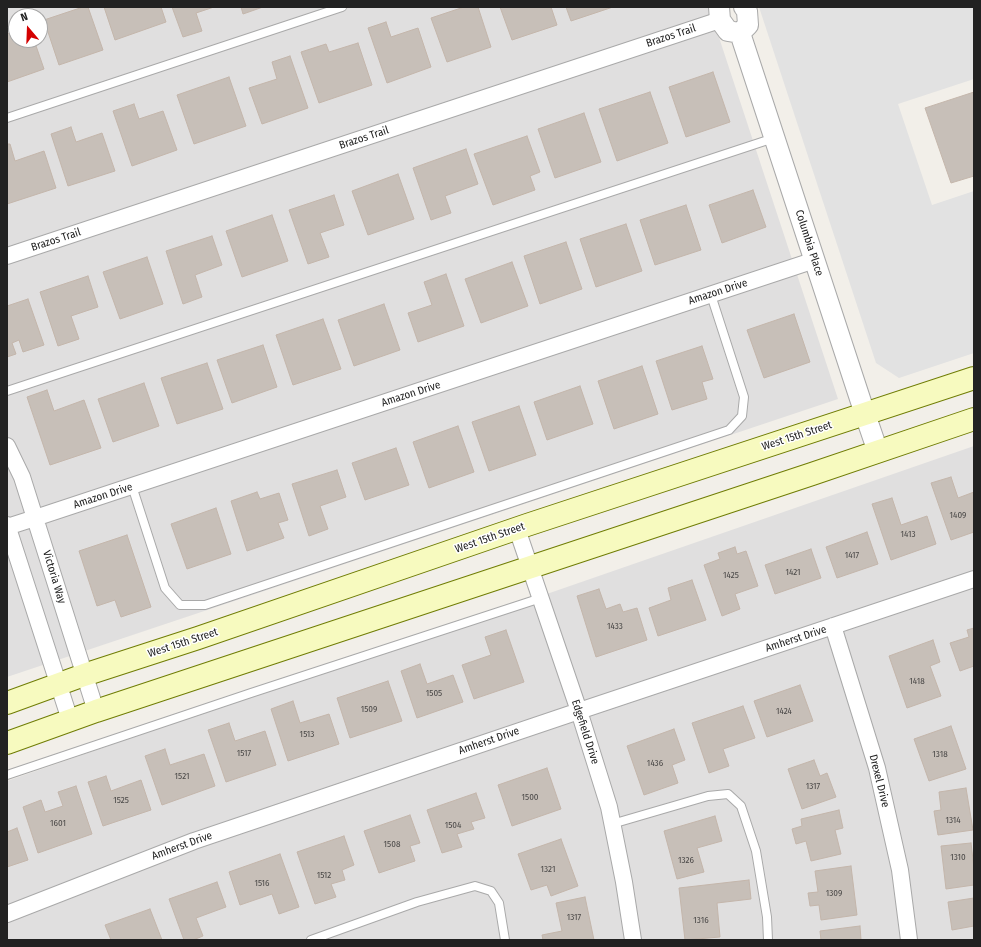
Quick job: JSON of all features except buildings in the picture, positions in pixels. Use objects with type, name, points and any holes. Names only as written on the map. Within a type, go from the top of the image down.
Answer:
[{"type":"main road","name":"West 15th Street","points":[[7,702],[517,529],[974,378]]},
{"type":"main road","points":[[7,743],[96,711],[974,419]]},
{"type":"street","points":[[720,13],[728,31],[740,33],[748,25],[744,7]]},
{"type":"street","name":"Brazos Trail","points":[[7,256],[720,13]]},
{"type":"street","name":"Columbia Place","points":[[740,33],[878,452]]},
{"type":"street","name":"Amazon Drive","points":[[7,526],[814,260]]},
{"type":"street","name":"Victoria Way","points":[[7,446],[22,476],[96,711]]},
{"type":"street","points":[[7,526],[70,720]]},
{"type":"street","name":"Edgefield Drive","points":[[517,529],[579,711],[609,807],[624,882],[633,940]]},
{"type":"street","name":"Amherst Drive","points":[[7,914],[194,841],[974,579]]},
{"type":"street","name":"Drexel Drive","points":[[833,626],[877,768],[900,870],[909,940]]},
{"type":"lane","points":[[7,118],[342,7]]},
{"type":"lane","points":[[7,391],[774,138]]},
{"type":"lane","points":[[132,486],[165,588],[180,605],[205,605],[729,430],[742,416],[744,397],[710,295]]},
{"type":"lane","points":[[7,775],[541,598]]},
{"type":"lane","points":[[612,824],[708,796],[728,794],[741,806],[756,851],[767,917],[768,940]]},
{"type":"lane","points":[[311,940],[417,902],[475,886],[491,891],[499,903],[505,940]]},
{"type":"shaded area","points":[[7,7],[709,7],[838,399],[7,677]]},
{"type":"shaded area","points":[[759,7],[974,7],[974,79],[898,104],[932,205],[974,191],[974,353],[899,378],[876,363]]},
{"type":"shaded area","points":[[974,446],[974,940],[7,940],[7,781]]}]
